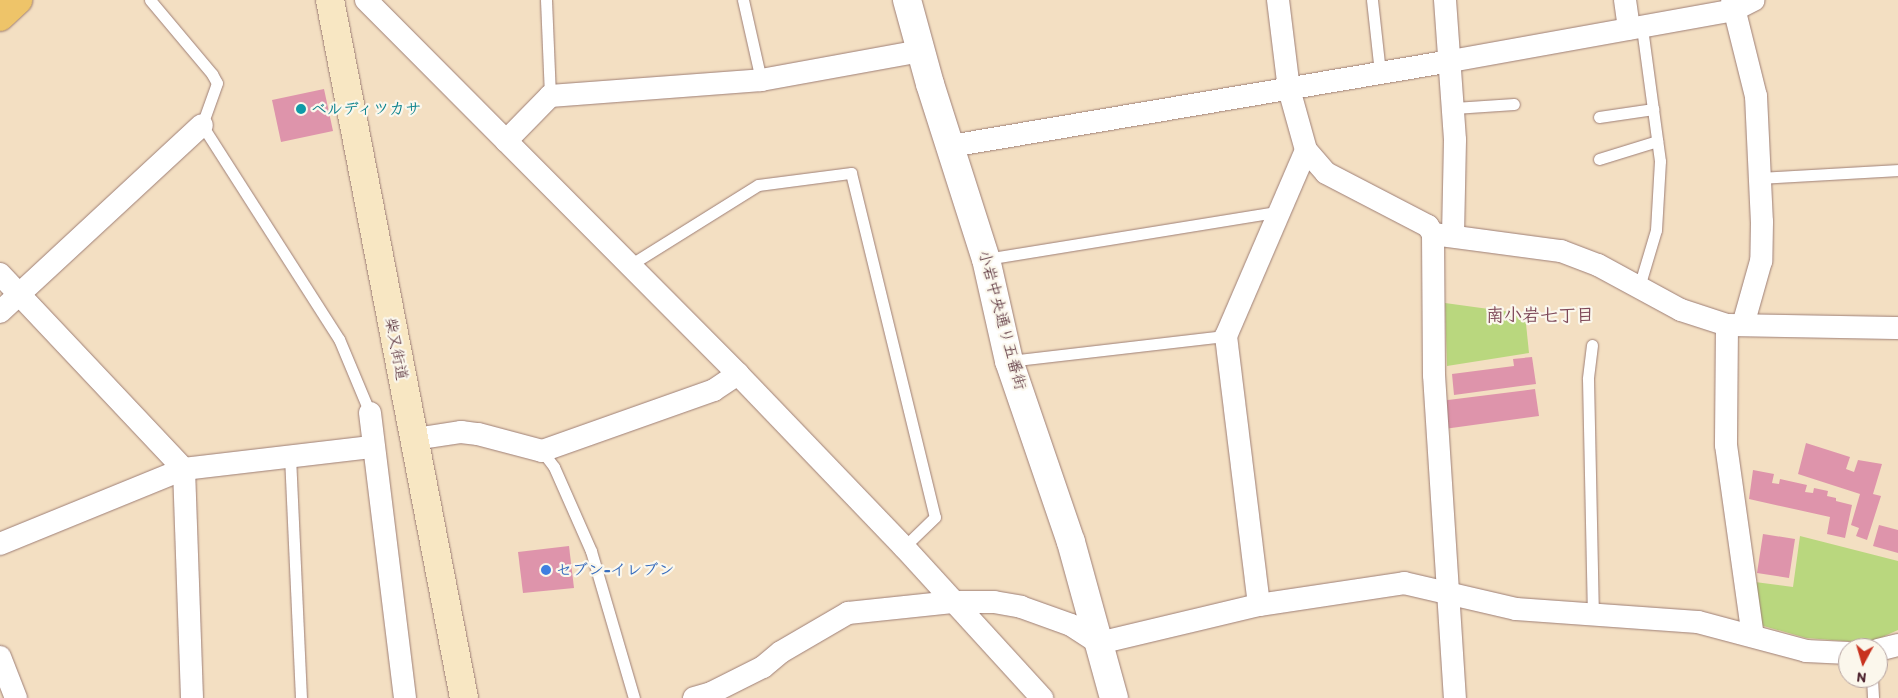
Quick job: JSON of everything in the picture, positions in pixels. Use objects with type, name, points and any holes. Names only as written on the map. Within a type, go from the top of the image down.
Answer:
[{"type":"highway","points":[[0,17],[18,0]]},
{"type":"main road","name":"柴又街道","points":[[330,0],[464,698]]},
{"type":"street","points":[[366,0],[738,374],[904,547],[952,602],[1042,698]]},
{"type":"street","name":"小岩中央通り五番街","points":[[907,0],[986,259],[1009,361],[1071,542],[1114,698]]},
{"type":"street","points":[[1278,0],[1289,89],[1306,150],[1326,173],[1443,235],[1561,251],[1598,265],[1681,310],[1735,325],[1898,328]]},
{"type":"street","points":[[1445,0],[1454,108],[1434,375],[1455,698]]},
{"type":"street","points":[[1625,0],[1635,28]]},
{"type":"street","points":[[951,146],[1635,28],[1754,0]]},
{"type":"street","points":[[1733,5],[1756,96],[1760,178],[1761,261],[1735,325],[1726,445],[1753,636]]},
{"type":"street","points":[[506,141],[550,96],[761,80],[921,51]]},
{"type":"street","points":[[0,312],[202,125]]},
{"type":"street","points":[[1259,605],[1226,336],[1306,150]]},
{"type":"street","points":[[0,274],[184,469],[192,698]]},
{"type":"street","points":[[415,439],[461,432],[478,434],[542,451],[714,390],[738,374]]},
{"type":"street","points":[[370,413],[371,447],[405,698]]},
{"type":"street","points":[[0,544],[184,469],[371,447]]},
{"type":"street","points":[[694,698],[711,693],[763,667],[781,652],[848,613],[952,602],[994,602],[1021,607],[1071,625],[1099,644],[1259,605],[1404,583],[1516,609],[1698,622],[1806,651],[1838,653]]},
{"type":"street","points":[[0,657],[16,698]]},
{"type":"lane","points":[[150,0],[212,74],[217,83],[202,125],[339,338],[370,413]]},
{"type":"lane","points":[[546,0],[550,96]]},
{"type":"lane","points":[[744,0],[761,80]]},
{"type":"lane","points":[[1372,0],[1380,72]]},
{"type":"lane","points":[[1635,28],[1653,109],[1660,161],[1656,230],[1639,286]]},
{"type":"lane","points":[[1454,108],[1514,104]]},
{"type":"lane","points":[[1599,117],[1653,109]]},
{"type":"lane","points":[[1599,159],[1657,141]]},
{"type":"lane","points":[[1760,178],[1898,170]]},
{"type":"lane","points":[[630,265],[758,185],[851,173],[935,518],[904,547]]},
{"type":"lane","points":[[986,259],[1281,211]]},
{"type":"lane","points":[[1009,361],[1226,336]]},
{"type":"lane","points":[[1592,345],[1588,379],[1593,616]]},
{"type":"lane","points":[[542,451],[554,467],[591,551],[634,698]]},
{"type":"lane","points":[[290,456],[301,698]]},
{"type":"green space","points":[[1445,303],[1525,314],[1529,353],[1447,366]]},
{"type":"green space","points":[[1800,536],[1898,561],[1898,630],[1880,638],[1838,638],[1838,641],[1806,638],[1760,625],[1755,582],[1793,587]]},
{"type":"building","name":"ベルディツカサ","points":[[324,89],[333,131],[281,142],[272,100]]},
{"type":"building","points":[[1532,357],[1536,384],[1454,395],[1452,374],[1514,366],[1513,359]]},
{"type":"building","points":[[1535,389],[1539,416],[1444,429],[1440,401]]},
{"type":"building","points":[[1806,443],[1850,457],[1846,469],[1854,472],[1858,460],[1882,464],[1873,494],[1881,496],[1867,540],[1856,536],[1859,528],[1851,525],[1860,494],[1798,474]]},
{"type":"building","points":[[1753,470],[1774,474],[1772,483],[1779,484],[1780,479],[1807,485],[1805,492],[1813,493],[1814,488],[1828,491],[1827,496],[1836,498],[1836,501],[1852,505],[1845,538],[1827,534],[1830,517],[1749,499]]},
{"type":"building","points":[[1879,525],[1898,530],[1898,553],[1873,546]]},
{"type":"building","points":[[1763,534],[1795,539],[1789,578],[1757,573]]},
{"type":"building","name":"セブン-イレブン","points":[[569,546],[574,588],[523,593],[518,552]]},
{"type":"place","name":"ベルディツカサ","points":[[301,109]]},
{"type":"place","name":"セブン-イレブン","points":[[546,570]]},
{"type":"district","name":"南小岩七丁目","points":[[1540,315]]}]
